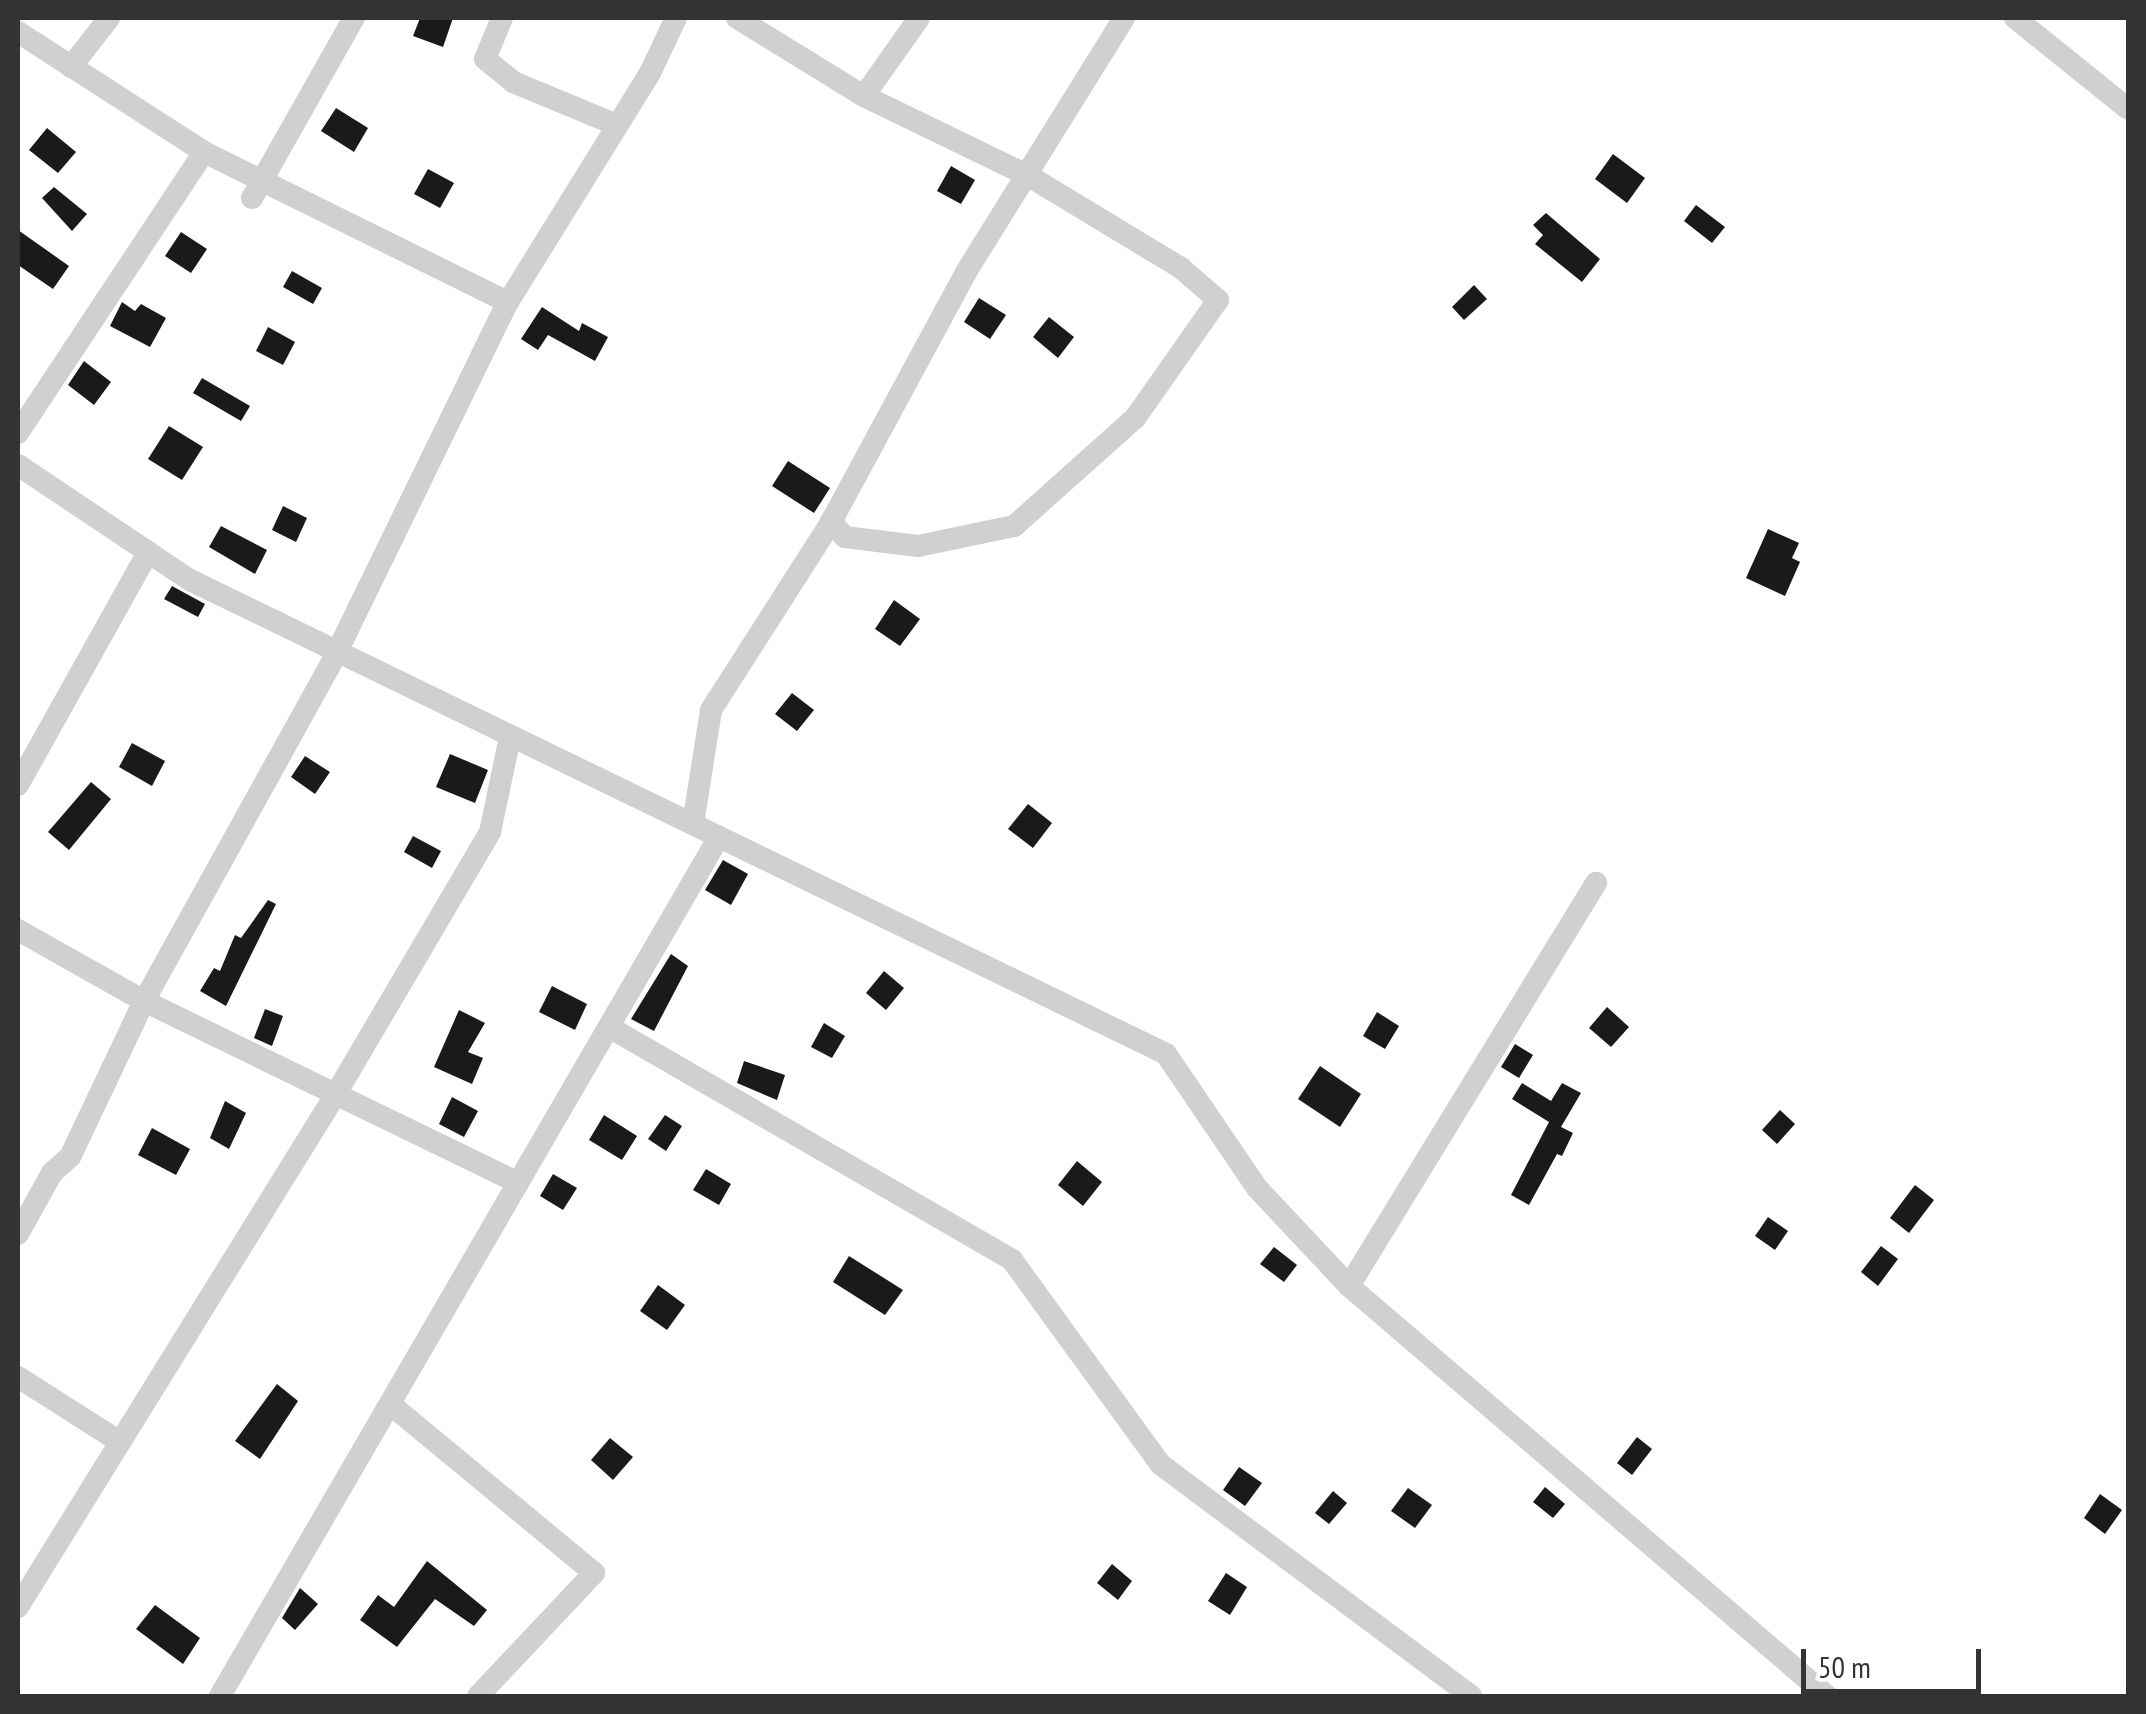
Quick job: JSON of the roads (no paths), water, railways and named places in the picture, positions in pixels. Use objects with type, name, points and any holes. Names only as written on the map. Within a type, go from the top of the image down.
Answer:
[{"type":"street","points":[[71,67],[109,18]]},
{"type":"street","points":[[257,189],[354,18]]},
{"type":"street","points":[[502,18],[485,59],[512,82],[617,125]]},
{"type":"street","points":[[18,1234],[52,1173],[70,1157],[144,1001],[336,654],[508,302],[617,125],[676,18]]},
{"type":"street","points":[[737,18],[864,96],[1030,176],[1181,268],[1218,300],[1136,418],[1014,526],[918,546],[845,537],[831,522]]},
{"type":"street","points":[[864,96],[919,18]]},
{"type":"street","points":[[692,824],[711,710],[831,522],[966,272],[1030,176],[1124,18]]},
{"type":"street","points":[[2015,18],[2128,109]]},
{"type":"street","points":[[18,32],[257,189],[508,302]]},
{"type":"street","points":[[18,433],[204,152]]},
{"type":"street","points":[[18,465],[190,580],[1166,1054],[1257,1188],[1350,1286],[1827,1696]]},
{"type":"street","points":[[18,786],[148,552]]},
{"type":"street","points":[[18,1607],[334,1096],[490,832],[510,737]]},
{"type":"street","points":[[220,1696],[719,836]]},
{"type":"street","points":[[1350,1286],[1596,883]]},
{"type":"street","points":[[18,930],[144,1001],[518,1183]]},
{"type":"street","points":[[609,1027],[1012,1260],[1160,1464],[1471,1696]]},
{"type":"street","points":[[18,1376],[120,1442]]},
{"type":"street","points":[[390,1404],[594,1573],[478,1696]]}]
